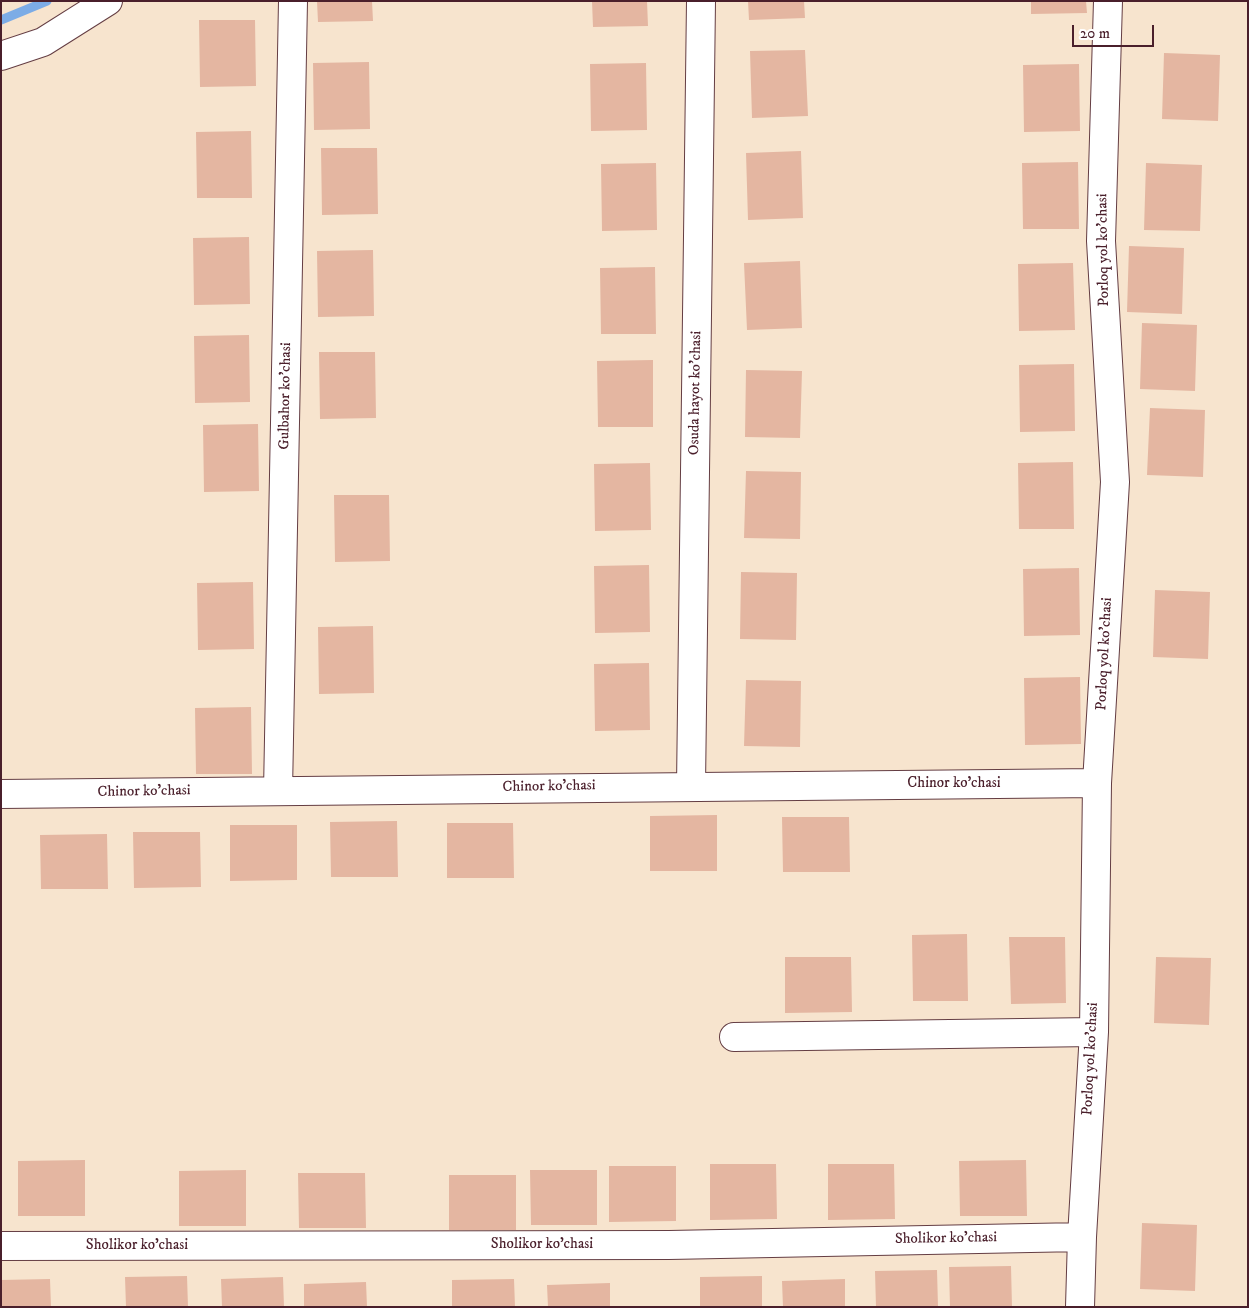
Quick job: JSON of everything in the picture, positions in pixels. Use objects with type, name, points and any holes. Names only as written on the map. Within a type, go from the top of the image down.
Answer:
[{"type":"street","points":[[1,56],[43,42],[108,1]]},
{"type":"street","name":"Gulbahor ko'chasi","points":[[278,791],[293,1]]},
{"type":"street","name":"Osuda hayot ko'chasi","points":[[691,786],[701,1]]},
{"type":"street","name":"Porloq yol ko'chasi","points":[[1080,1307],[1082,1237],[1094,1032],[1097,783],[1115,482],[1102,241],[1108,1]]},
{"type":"street","name":"Chinor ko'chasi","points":[[1,794],[1097,783]]},
{"type":"street","points":[[734,1036],[1094,1032]]},
{"type":"street","name":"Sholikor ko'chasi","points":[[1,1246],[669,1245],[1082,1237]]},
{"type":"building","points":[[317,1],[372,1],[373,21],[318,22]]},
{"type":"building","points":[[592,1],[647,1],[648,26],[593,27]]},
{"type":"building","points":[[748,1],[804,1],[805,18],[749,20]]},
{"type":"building","points":[[1031,1],[1086,1],[1087,13],[1031,14]]},
{"type":"building","points":[[199,20],[255,20],[256,86],[200,87]]},
{"type":"building","points":[[805,50],[808,116],[752,118],[750,51]]},
{"type":"building","points":[[1164,53],[1220,55],[1218,121],[1162,119]]},
{"type":"building","points":[[369,62],[370,129],[314,130],[313,63]]},
{"type":"building","points":[[646,63],[647,130],[591,131],[590,64]]},
{"type":"building","points":[[1079,64],[1080,131],[1024,132],[1023,65]]},
{"type":"building","points":[[251,131],[252,198],[197,198],[196,132]]},
{"type":"building","points":[[321,148],[377,148],[378,214],[322,215]]},
{"type":"building","points":[[801,151],[803,218],[748,220],[746,153]]},
{"type":"building","points":[[1078,162],[1079,229],[1023,229],[1022,163]]},
{"type":"building","points":[[656,163],[657,230],[602,231],[601,164]]},
{"type":"building","points":[[1146,163],[1202,165],[1200,231],[1144,230]]},
{"type":"building","points":[[249,237],[250,304],[194,305],[193,238]]},
{"type":"building","points":[[1129,246],[1184,248],[1182,314],[1127,312]]},
{"type":"building","points":[[373,250],[374,316],[318,317],[317,251]]},
{"type":"building","points":[[800,261],[802,328],[747,330],[744,263]]},
{"type":"building","points":[[1073,263],[1075,330],[1019,331],[1018,264]]},
{"type":"building","points":[[655,267],[656,334],[601,334],[600,268]]},
{"type":"building","points":[[1142,323],[1197,325],[1195,391],[1140,389]]},
{"type":"building","points":[[249,335],[250,402],[195,403],[194,336]]},
{"type":"building","points":[[319,352],[375,352],[376,418],[320,419]]},
{"type":"building","points":[[653,360],[653,427],[598,427],[597,361]]},
{"type":"building","points":[[1074,364],[1075,431],[1020,432],[1019,365]]},
{"type":"building","points":[[746,370],[802,371],[800,438],[745,437]]},
{"type":"building","points":[[1150,408],[1205,410],[1203,477],[1147,475]]},
{"type":"building","points":[[258,424],[259,491],[204,492],[203,425]]},
{"type":"building","points":[[1073,462],[1074,529],[1019,529],[1018,463]]},
{"type":"building","points":[[650,463],[651,530],[595,531],[594,464]]},
{"type":"building","points":[[746,471],[801,472],[800,539],[744,538]]},
{"type":"building","points":[[334,495],[389,495],[390,561],[335,562]]},
{"type":"building","points":[[649,565],[650,632],[595,633],[594,566]]},
{"type":"building","points":[[1079,568],[1080,635],[1024,636],[1023,569]]},
{"type":"building","points":[[741,572],[797,573],[796,640],[740,639]]},
{"type":"building","points":[[253,582],[254,649],[198,650],[197,583]]},
{"type":"building","points":[[1155,590],[1210,592],[1208,659],[1153,657]]},
{"type":"building","points":[[373,626],[374,693],[319,694],[318,627]]},
{"type":"building","points":[[649,663],[650,730],[595,731],[594,664]]},
{"type":"building","points":[[1080,677],[1081,744],[1025,745],[1024,678]]},
{"type":"building","points":[[746,680],[801,681],[800,747],[744,746]]},
{"type":"building","points":[[251,707],[252,774],[196,774],[195,708]]},
{"type":"building","points":[[717,815],[717,871],[650,871],[650,816]]},
{"type":"building","points":[[782,817],[849,817],[850,872],[783,872]]},
{"type":"building","points":[[397,821],[398,877],[331,877],[330,822]]},
{"type":"building","points":[[447,823],[513,823],[514,878],[447,878]]},
{"type":"building","points":[[230,825],[297,825],[297,880],[230,881]]},
{"type":"building","points":[[133,832],[200,832],[201,887],[134,888]]},
{"type":"building","points":[[107,834],[108,889],[41,889],[40,835]]},
{"type":"building","points":[[967,934],[968,1001],[913,1001],[912,935]]},
{"type":"building","points":[[1009,937],[1065,937],[1066,1003],[1011,1004]]},
{"type":"building","points":[[785,957],[851,957],[852,1012],[785,1013]]},
{"type":"building","points":[[1156,957],[1211,958],[1209,1025],[1154,1023]]},
{"type":"building","points":[[85,1160],[85,1216],[18,1216],[18,1161]]},
{"type":"building","points":[[1026,1160],[1027,1216],[960,1216],[959,1161]]},
{"type":"building","points":[[710,1164],[776,1164],[777,1219],[710,1220]]},
{"type":"building","points":[[828,1164],[894,1164],[895,1219],[828,1220]]},
{"type":"building","points":[[609,1166],[676,1166],[676,1221],[609,1222]]},
{"type":"building","points":[[246,1170],[246,1226],[179,1226],[179,1171]]},
{"type":"building","points":[[530,1170],[597,1170],[597,1225],[531,1225]]},
{"type":"building","points":[[298,1173],[365,1173],[366,1228],[299,1228]]},
{"type":"building","points":[[449,1175],[516,1175],[516,1230],[449,1230]]},
{"type":"building","points":[[1142,1223],[1197,1225],[1195,1291],[1140,1289]]},
{"type":"building","points":[[1011,1266],[1012,1307],[950,1307],[949,1267]]},
{"type":"building","points":[[937,1270],[938,1307],[876,1307],[875,1271]]},
{"type":"building","points":[[187,1276],[188,1307],[126,1307],[125,1277]]},
{"type":"building","points":[[762,1276],[762,1307],[700,1307],[700,1277]]},
{"type":"building","points":[[283,1277],[284,1307],[222,1307],[221,1279]]},
{"type":"building","points":[[50,1279],[51,1307],[1,1307],[1,1280]]},
{"type":"building","points":[[514,1279],[515,1307],[452,1307],[452,1280]]},
{"type":"building","points":[[845,1279],[845,1307],[783,1307],[782,1281]]},
{"type":"building","points":[[366,1282],[367,1307],[304,1307],[304,1284]]},
{"type":"building","points":[[610,1283],[610,1307],[548,1307],[547,1285]]},
{"type":"waterway","points":[[1,20],[47,1]]}]
